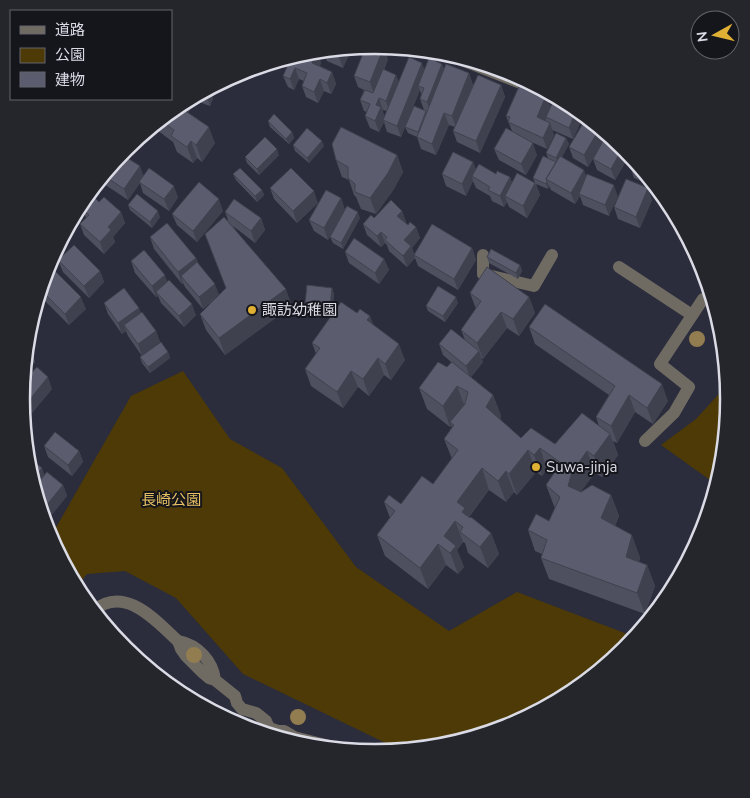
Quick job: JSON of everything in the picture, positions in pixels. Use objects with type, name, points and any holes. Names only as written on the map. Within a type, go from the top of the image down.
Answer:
[{"type":"street","points":[[483,255],[483,274],[534,286],[552,255]]},
{"type":"street","points":[[619,266],[692,315]]},
{"type":"street","points":[[646,441],[674,413],[689,387],[660,364],[703,299],[705,300]]},
{"type":"street","points":[[99,607],[109,602],[130,603],[143,610],[178,642],[180,649],[193,664],[235,696],[237,703],[242,709],[256,713],[266,721],[270,728]]},
{"type":"green space","name":"長崎公園","points":[[183,371],[230,439],[282,468],[356,567],[449,631],[517,592],[627,634],[585,673],[567,686],[548,698],[507,718],[486,726],[442,737],[387,743],[243,674],[176,598],[125,571],[87,574],[81,581],[55,529],[131,396]]},
{"type":"green space","points":[[720,393],[717,444],[710,480],[661,445],[696,419]]},
{"type":"building","points":[[381,54],[370,82],[354,76],[363,55]]},
{"type":"building","points":[[409,57],[422,63],[397,126],[383,120]]},
{"type":"building","points":[[429,59],[442,64],[427,102],[420,99],[424,88],[418,86]]},
{"type":"building","points":[[313,60],[312,63],[332,72],[327,83],[320,79],[314,92],[302,86],[307,73],[295,68],[290,79],[283,76],[288,66]]},
{"type":"building","points":[[446,64],[469,73],[452,116],[444,113],[432,144],[417,137]]},
{"type":"building","points":[[383,69],[396,75],[386,101],[379,98],[376,105],[381,107],[375,121],[365,116],[370,104],[360,100],[365,90],[373,93]]},
{"type":"building","points":[[478,75],[501,85],[476,141],[453,131]]},
{"type":"building","points":[[519,86],[545,98],[537,117],[550,123],[543,138],[508,122],[510,117],[506,116]]},
{"type":"building","points":[[552,103],[574,117],[569,128],[546,117]]},
{"type":"building","points":[[414,106],[426,111],[418,132],[405,127]]},
{"type":"building","points":[[185,111],[209,127],[196,145],[191,141],[187,147],[171,136],[174,130],[166,124]]},
{"type":"building","points":[[274,114],[292,132],[286,139],[268,121]]},
{"type":"building","points":[[583,124],[596,135],[584,155],[569,147]]},
{"type":"building","points":[[341,127],[397,155],[388,173],[370,198],[355,192],[355,184],[348,178],[348,167],[336,160],[332,144]]},
{"type":"building","points":[[307,128],[322,141],[307,158],[293,145]]},
{"type":"building","points":[[506,128],[533,143],[521,164],[494,149]]},
{"type":"building","points":[[556,133],[566,138],[556,158],[546,153]]},
{"type":"building","points":[[265,137],[277,149],[257,169],[245,157]]},
{"type":"building","points":[[603,141],[619,155],[611,169],[593,159]]},
{"type":"building","points":[[453,152],[473,162],[462,184],[442,174]]},
{"type":"building","points":[[543,156],[556,162],[546,179],[546,184],[533,178]]},
{"type":"building","points":[[560,156],[584,170],[571,193],[546,179]]},
{"type":"building","points":[[128,158],[140,166],[124,189],[110,179]]},
{"type":"building","points":[[479,164],[496,174],[497,171],[510,177],[500,196],[488,190],[490,187],[472,176]]},
{"type":"building","points":[[149,168],[174,186],[164,199],[139,182]]},
{"type":"building","points":[[240,168],[262,190],[255,196],[233,174]]},
{"type":"building","points":[[291,168],[314,191],[293,211],[270,188]]},
{"type":"building","points":[[517,173],[535,183],[523,206],[505,196]]},
{"type":"building","points":[[587,174],[614,185],[605,205],[579,194]]},
{"type":"building","points":[[626,179],[648,188],[636,217],[614,207]]},
{"type":"building","points":[[199,182],[219,199],[193,231],[172,214]]},
{"type":"building","points":[[326,190],[341,198],[324,228],[309,220]]},
{"type":"building","points":[[137,194],[158,211],[150,222],[128,205]]},
{"type":"building","points":[[104,197],[121,212],[108,227],[111,230],[100,242],[80,224],[89,215],[85,212],[95,198],[99,202]]},
{"type":"building","points":[[234,199],[261,218],[251,231],[225,212]]},
{"type":"building","points":[[391,200],[402,211],[397,216],[408,225],[410,222],[416,227],[404,240],[411,246],[403,256],[385,240],[387,237],[381,232],[377,236],[363,224],[371,215],[374,218]]},
{"type":"building","points":[[347,206],[358,212],[341,243],[330,237]]},
{"type":"building","points":[[224,217],[286,289],[219,338],[200,314],[226,288],[205,234]]},
{"type":"building","points":[[167,223],[196,258],[178,272],[150,237]]},
{"type":"building","points":[[432,224],[472,248],[454,279],[414,255]]},
{"type":"building","points":[[354,238],[384,259],[375,273],[345,252]]},
{"type":"building","points":[[74,245],[100,271],[84,286],[59,261]]},
{"type":"building","points":[[491,249],[520,265],[516,273],[487,257]]},
{"type":"building","points":[[144,250],[165,275],[152,286],[131,261]]},
{"type":"building","points":[[197,262],[215,284],[199,297],[181,276]]},
{"type":"building","points":[[487,267],[529,297],[513,319],[501,312],[477,343],[461,330],[481,301],[470,293]]},
{"type":"building","points":[[55,271],[81,297],[65,314],[46,295]]},
{"type":"building","points":[[169,280],[192,304],[179,316],[156,292]]},
{"type":"building","points":[[307,285],[332,288],[330,307],[305,304]]},
{"type":"building","points":[[438,286],[456,297],[443,316],[426,306]]},
{"type":"building","points":[[124,288],[139,308],[118,323],[104,303]]},
{"type":"building","points":[[341,302],[357,313],[360,309],[370,316],[367,320],[399,344],[385,364],[378,358],[363,379],[351,371],[337,392],[305,369],[320,348],[312,343]]},
{"type":"building","points":[[545,304],[662,384],[647,408],[629,395],[611,426],[596,417],[615,386],[529,327]]},
{"type":"building","points":[[142,312],[156,331],[138,344],[124,325]]},
{"type":"building","points":[[451,329],[479,351],[466,366],[439,344]]},
{"type":"building","points":[[161,342],[168,352],[148,367],[140,357]]},
{"type":"building","points":[[438,362],[447,367],[452,362],[493,395],[486,407],[521,438],[531,428],[555,444],[582,413],[610,434],[594,456],[587,451],[572,472],[568,486],[581,492],[592,485],[611,495],[601,518],[632,535],[626,557],[647,565],[637,593],[541,558],[547,540],[528,530],[536,514],[549,521],[560,497],[546,485],[561,463],[540,448],[534,455],[528,450],[509,474],[506,471],[498,481],[482,468],[457,502],[465,508],[462,512],[491,533],[480,547],[460,532],[463,527],[455,521],[444,536],[456,546],[450,553],[438,544],[420,568],[377,535],[395,511],[384,502],[389,495],[401,504],[422,476],[433,484],[458,450],[444,439],[454,425],[450,422],[465,404],[468,392],[457,386],[443,406],[419,388]]},
{"type":"building","points":[[37,367],[48,377],[30,399],[31,376]]},
{"type":"building","points":[[55,432],[79,451],[68,465],[44,446]]},
{"type":"building","points":[[37,464],[42,468],[39,473]]},
{"type":"building","points":[[47,472],[63,485],[47,505],[42,488],[40,480]]},
{"type":"place","name":"諏訪幼稚園","points":[[252,310]]},
{"type":"place","name":"Suwa-jinja","points":[[536,467]]}]
